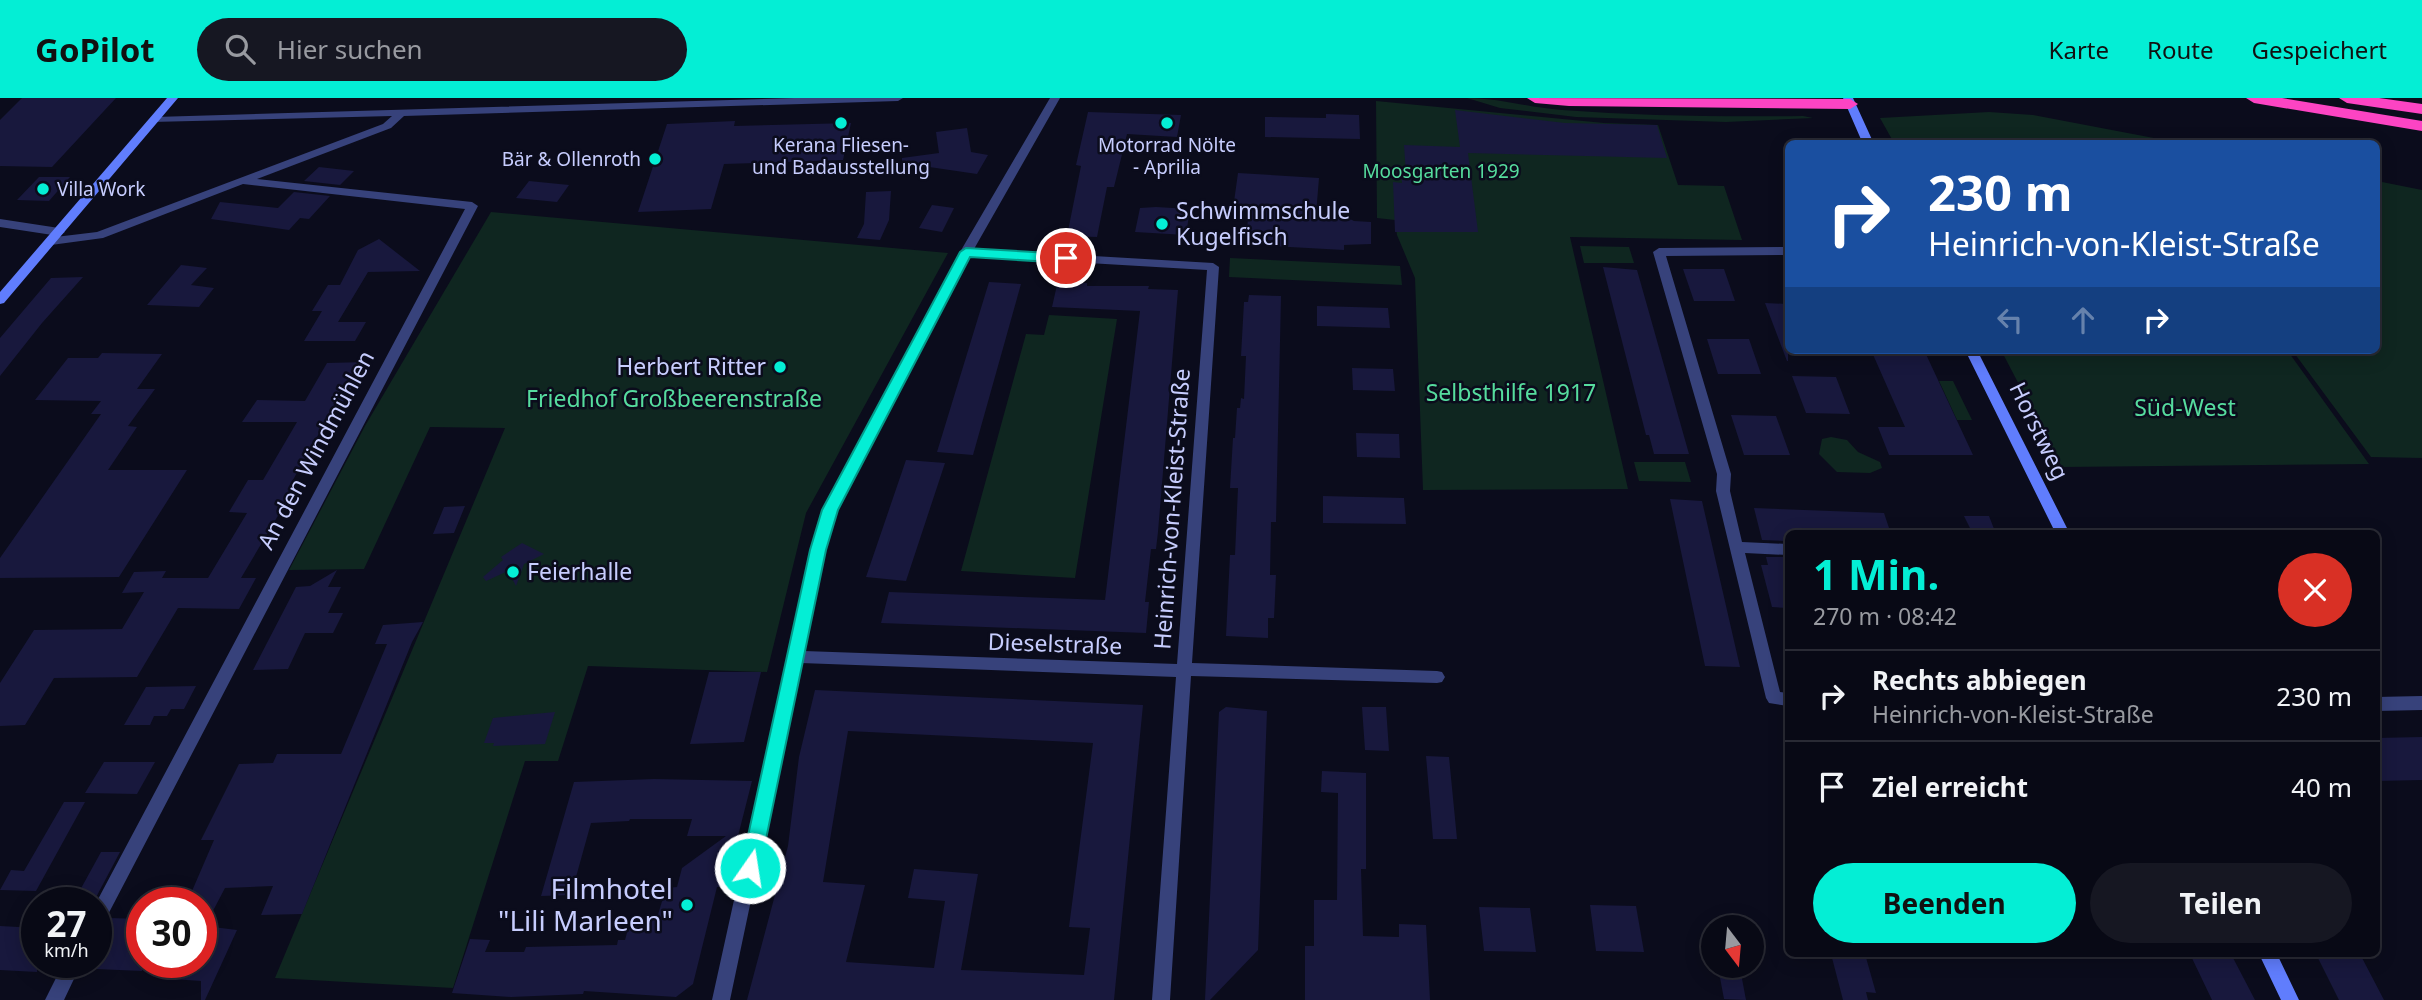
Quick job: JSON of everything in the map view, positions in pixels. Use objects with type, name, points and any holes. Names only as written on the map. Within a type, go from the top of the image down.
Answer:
[{"type":"highway","points":[[1535,98],[1569,101],[1849,101]]},
{"type":"highway","points":[[2254,98],[2422,126]]},
{"type":"highway","points":[[2347,98],[2422,109]]},
{"type":"street","points":[[0,300],[173,98]]},
{"type":"street","points":[[155,120],[898,98]]},
{"type":"street","points":[[721,1000],[818,550],[830,510],[966,252],[1055,98]]},
{"type":"street","points":[[1849,101],[1867,140]]},
{"type":"street","name":"An den Windmühlen","points":[[0,223],[55,237],[99,235],[387,126],[400,114]]},
{"type":"street","name":"An den Windmühlen","points":[[112,890],[472,206],[243,181]]},
{"type":"street","points":[[1781,699],[1737,547],[1723,491],[1724,474],[1659,252],[1785,251]]},
{"type":"street","name":"Heinrich-von-Kleist-Straße","points":[[966,252],[1213,267],[1161,1000]]},
{"type":"street","name":"Horstweg","points":[[1973,354],[2061,530]]},
{"type":"street","points":[[1737,547],[1785,549]]},
{"type":"street","name":"Dieselstraße","points":[[797,657],[1437,677]]},
{"type":"street","points":[[2380,704],[2422,703]]},
{"type":"street","points":[[2269,957],[2290,1000]]},
{"type":"street","points":[[54,1000],[66,978]]},
{"type":"green space","points":[[1467,98],[1592,112],[1813,118],[1726,122],[1576,117],[1500,108]]},
{"type":"green space","points":[[1376,101],[1604,123],[1658,125],[1678,185],[1724,186],[1742,240],[1570,237],[1628,489],[1423,490],[1415,278],[1397,235],[1395,220],[1377,218]]},
{"type":"green space","points":[[1989,112],[2033,115],[2164,140],[1892,140],[1880,118]]},
{"type":"green space","points":[[2380,182],[2422,190],[2422,458],[2371,457],[2295,354],[2380,354]]},
{"type":"green space","name":"Friedhof Großbeerenstraße","points":[[491,212],[948,253],[806,513],[767,672],[588,666],[558,761],[525,761],[453,988],[275,978],[505,428],[430,427],[364,569],[289,570],[365,426]]},
{"type":"green space","points":[[1580,246],[1629,247],[1634,263],[1584,263]]},
{"type":"green space","points":[[1230,258],[1400,266],[1402,285],[1229,277]]},
{"type":"green space","points":[[1049,315],[1117,319],[1075,578],[961,571],[1026,334],[1044,335]]},
{"type":"green space","name":"Süd-West","points":[[2003,354],[2290,354],[2369,464],[2062,467]]},
{"type":"green space","points":[[1939,381],[1953,381],[1972,420],[1957,420]]},
{"type":"green space","points":[[1831,437],[1847,440],[1858,452],[1880,462],[1882,468],[1870,473],[1837,472],[1819,454],[1822,439]]},
{"type":"green space","points":[[1634,462],[1685,462],[1691,482],[1639,481]]},
{"type":"building","points":[[22,98],[116,98],[52,167],[0,166],[0,120]]},
{"type":"building","points":[[1455,110],[1565,123],[1657,125],[1667,158],[1468,153],[1478,232],[1395,232],[1393,182],[1402,183],[1401,173],[1406,174],[1404,145],[1460,147]]},
{"type":"building","points":[[1088,112],[1181,115],[1177,137],[1127,134],[1114,187],[1107,187],[1097,237],[1067,236],[1081,166],[1076,165]]},
{"type":"building","points":[[1326,114],[1359,115],[1360,139],[1265,137],[1265,117],[1326,118]]},
{"type":"building","points":[[735,121],[734,126],[851,123],[843,160],[724,164],[711,209],[638,212],[667,124]]},
{"type":"building","points":[[967,128],[971,152],[988,155],[977,174],[902,163],[902,158],[939,153],[936,132]]},
{"type":"building","points":[[319,167],[354,171],[340,185],[304,181]]},
{"type":"building","points":[[1238,173],[1319,178],[1316,214],[1371,222],[1371,244],[1344,245],[1344,250],[1272,246],[1273,241],[1246,238],[1249,210],[1233,209]]},
{"type":"building","name":"Villa Work","points":[[39,177],[70,177],[49,201],[17,200]]},
{"type":"building","points":[[529,181],[569,185],[557,202],[516,198]]},
{"type":"building","points":[[891,191],[889,220],[880,240],[857,238],[864,224],[866,192]]},
{"type":"building","points":[[294,192],[330,196],[309,219],[300,218],[289,230],[211,219],[220,202],[278,208]]},
{"type":"building","points":[[932,205],[954,208],[942,232],[919,228]]},
{"type":"building","name":"Schwimmschule Kugelfisch","points":[[1140,208],[1190,209],[1186,235],[1135,232]]},
{"type":"building","points":[[379,239],[420,271],[368,272],[338,322],[366,322],[355,341],[304,341],[322,311],[312,311],[328,285],[340,285],[358,250]]},
{"type":"building","points":[[181,265],[207,268],[191,285],[214,288],[199,307],[147,305]]},
{"type":"building","points":[[1603,267],[1637,270],[1689,454],[1654,454],[1649,435],[1646,435]]},
{"type":"building","points":[[1683,269],[1724,269],[1735,301],[1694,301]]},
{"type":"building","points":[[83,277],[0,376],[0,338],[51,278]]},
{"type":"building","points":[[989,282],[1021,284],[973,455],[937,452]]},
{"type":"building","points":[[1087,283],[1087,286],[1149,286],[1148,289],[1178,290],[1158,532],[1156,549],[1151,549],[1145,602],[1149,602],[1146,633],[881,623],[889,592],[1105,600],[1140,311],[1052,307],[1057,285]]},
{"type":"building","points":[[1249,295],[1281,296],[1276,522],[1271,522],[1270,575],[1276,575],[1274,618],[1268,618],[1268,638],[1226,636],[1230,555],[1235,555],[1238,488],[1230,488],[1233,438],[1237,408],[1240,408],[1241,398],[1244,399],[1246,356],[1241,356],[1244,302],[1248,302]]},
{"type":"building","points":[[1765,303],[1785,304],[1787,361]]},
{"type":"building","points":[[1317,306],[1388,308],[1390,328],[1317,326]]},
{"type":"building","points":[[1707,339],[1749,339],[1761,374],[1718,374]]},
{"type":"building","points":[[102,353],[162,354],[137,389],[155,389],[128,426],[137,427],[108,470],[187,470],[119,577],[0,578],[0,558],[101,414],[91,414],[101,401],[35,400],[68,358],[98,358]]},
{"type":"building","points":[[1873,354],[1926,354],[1973,455],[1889,455],[1878,427],[1905,427]]},
{"type":"building","points":[[367,362],[337,412],[331,412],[289,487],[295,487],[241,578],[256,578],[239,609],[178,608],[137,677],[54,678],[25,725],[0,726],[0,683],[34,630],[122,629],[144,592],[122,593],[134,572],[166,571],[162,578],[208,578],[247,513],[229,512],[248,480],[263,480],[297,422],[242,422],[257,400],[305,401],[327,363]]},
{"type":"building","points":[[1352,368],[1393,369],[1395,391],[1353,390]]},
{"type":"building","points":[[1792,376],[1836,377],[1850,414],[1806,413]]},
{"type":"building","points":[[1731,415],[1776,416],[1790,455],[1744,455]]},
{"type":"building","points":[[1356,433],[1399,434],[1400,458],[1357,457]]},
{"type":"building","points":[[906,460],[945,463],[906,581],[866,577]]},
{"type":"building","points":[[1323,496],[1404,498],[1406,524],[1323,523]]},
{"type":"building","points":[[1670,499],[1702,501],[1740,667],[1705,666]]},
{"type":"building","points":[[465,506],[454,533],[433,534],[444,507]]},
{"type":"building","points":[[1754,508],[1884,513],[1890,530],[1785,530],[1785,541],[1762,540]]},
{"type":"building","points":[[1964,516],[1989,516],[1994,530],[1971,530]]},
{"type":"building","points":[[522,543],[544,554],[524,564],[516,586],[508,571],[486,581],[483,577],[503,560],[501,557]]},
{"type":"building","points":[[1766,557],[1785,557],[1785,608],[1772,607],[1761,565],[1768,565]]},
{"type":"building","points":[[337,570],[328,587],[341,587],[328,613],[343,613],[333,633],[305,633],[288,669],[253,670],[296,587],[310,586]]},
{"type":"building","points":[[423,622],[412,642],[302,914],[261,915],[273,886],[225,888],[217,903],[217,887],[194,887],[214,840],[201,840],[239,764],[273,763],[277,754],[341,754],[387,644],[375,644],[383,625]]},
{"type":"building","points":[[709,672],[761,672],[744,742],[690,744]]},
{"type":"building","points":[[196,686],[184,709],[171,709],[167,716],[154,716],[150,725],[124,725],[146,687]]},
{"type":"building","points":[[815,690],[1143,705],[1114,1000],[747,1000],[788,846],[799,757]],"holes":[[[848,731],[1093,743],[1069,927],[1090,928],[1084,975],[961,970],[978,874],[914,869],[908,898],[945,901],[934,968],[846,962],[865,885],[823,882]]]},
{"type":"building","points":[[1226,707],[1267,711],[1258,950],[1210,1000],[1205,1000],[1219,712]]},
{"type":"building","points":[[1362,707],[1386,707],[1389,751],[1365,750]]},
{"type":"building","points":[[555,712],[545,744],[493,746],[494,743],[484,743],[493,718]]},
{"type":"building","points":[[2422,737],[2422,780],[2380,781],[2380,738]]},
{"type":"building","points":[[1426,756],[1449,757],[1457,839],[1433,839]]},
{"type":"building","points":[[104,762],[155,762],[137,794],[85,793]]},
{"type":"building","points":[[1322,771],[1366,773],[1366,869],[1361,869],[1363,936],[1399,937],[1399,924],[1426,925],[1430,1000],[1305,1000],[1305,946],[1314,946],[1314,900],[1337,900],[1338,793],[1321,792]]},
{"type":"building","points":[[654,779],[752,781],[725,887],[717,887],[693,984],[676,997],[584,991],[583,994],[511,997],[452,993],[470,939],[490,940],[485,952],[524,952],[526,947],[617,945],[618,940],[625,940],[631,918],[657,918],[666,888],[677,887],[682,868],[726,836],[687,836],[692,819],[630,819],[591,823],[571,895],[541,896],[574,782]]},
{"type":"building","points":[[64,802],[85,802],[38,887],[21,887],[21,891],[0,890],[11,870],[24,871]]},
{"type":"building","points":[[101,852],[120,852],[101,887],[82,887]]},
{"type":"building","points":[[1590,905],[1636,906],[1644,952],[1596,951]]},
{"type":"building","points":[[1479,907],[1530,908],[1536,952],[1484,951]]},
{"type":"building","points":[[112,918],[126,919],[126,970],[112,970]]},
{"type":"building","points":[[0,926],[21,927],[21,971],[0,970]]},
{"type":"building","points":[[217,928],[237,930],[217,974]]},
{"type":"building","points":[[1832,957],[1866,957],[1876,993],[1866,992],[1868,1000],[1843,1000]]},
{"type":"building","points":[[2191,957],[2233,957],[2255,1000],[2212,1000]]},
{"type":"building","points":[[2318,957],[2362,957],[2384,1000],[2339,1000]]},
{"type":"building","points":[[215,978],[205,1000],[201,1000],[201,981],[172,979]]},
{"type":"building","points":[[1720,978],[1742,978],[1746,1000],[1724,999]]},
{"type":"place","name":"Kerana Fliesen- und Badausstellung","points":[[841,123]]},
{"type":"place","name":"Motorrad Nölte - Aprilia","points":[[1167,123]]},
{"type":"place","name":"Bär & Ollenroth","points":[[655,159]]},
{"type":"place","name":"Villa Work","points":[[43,189]]},
{"type":"place","name":"Schwimmschule Kugelfisch","points":[[1162,224]]},
{"type":"place","name":"Herbert Ritter","points":[[780,367]]},
{"type":"place","name":"Feierhalle","points":[[513,572]]},
{"type":"place","name":"Filmhotel \"Lili Marleen\"","points":[[687,905]]},
{"type":"route","points":[[750,868],[818,550],[830,510],[966,252],[1066,258]]},
{"type":"park label","name":"Moosgarten 1929","points":[[1441,171]]},
{"type":"park label","name":"Selbsthilfe 1917","points":[[1511,393]]}]
